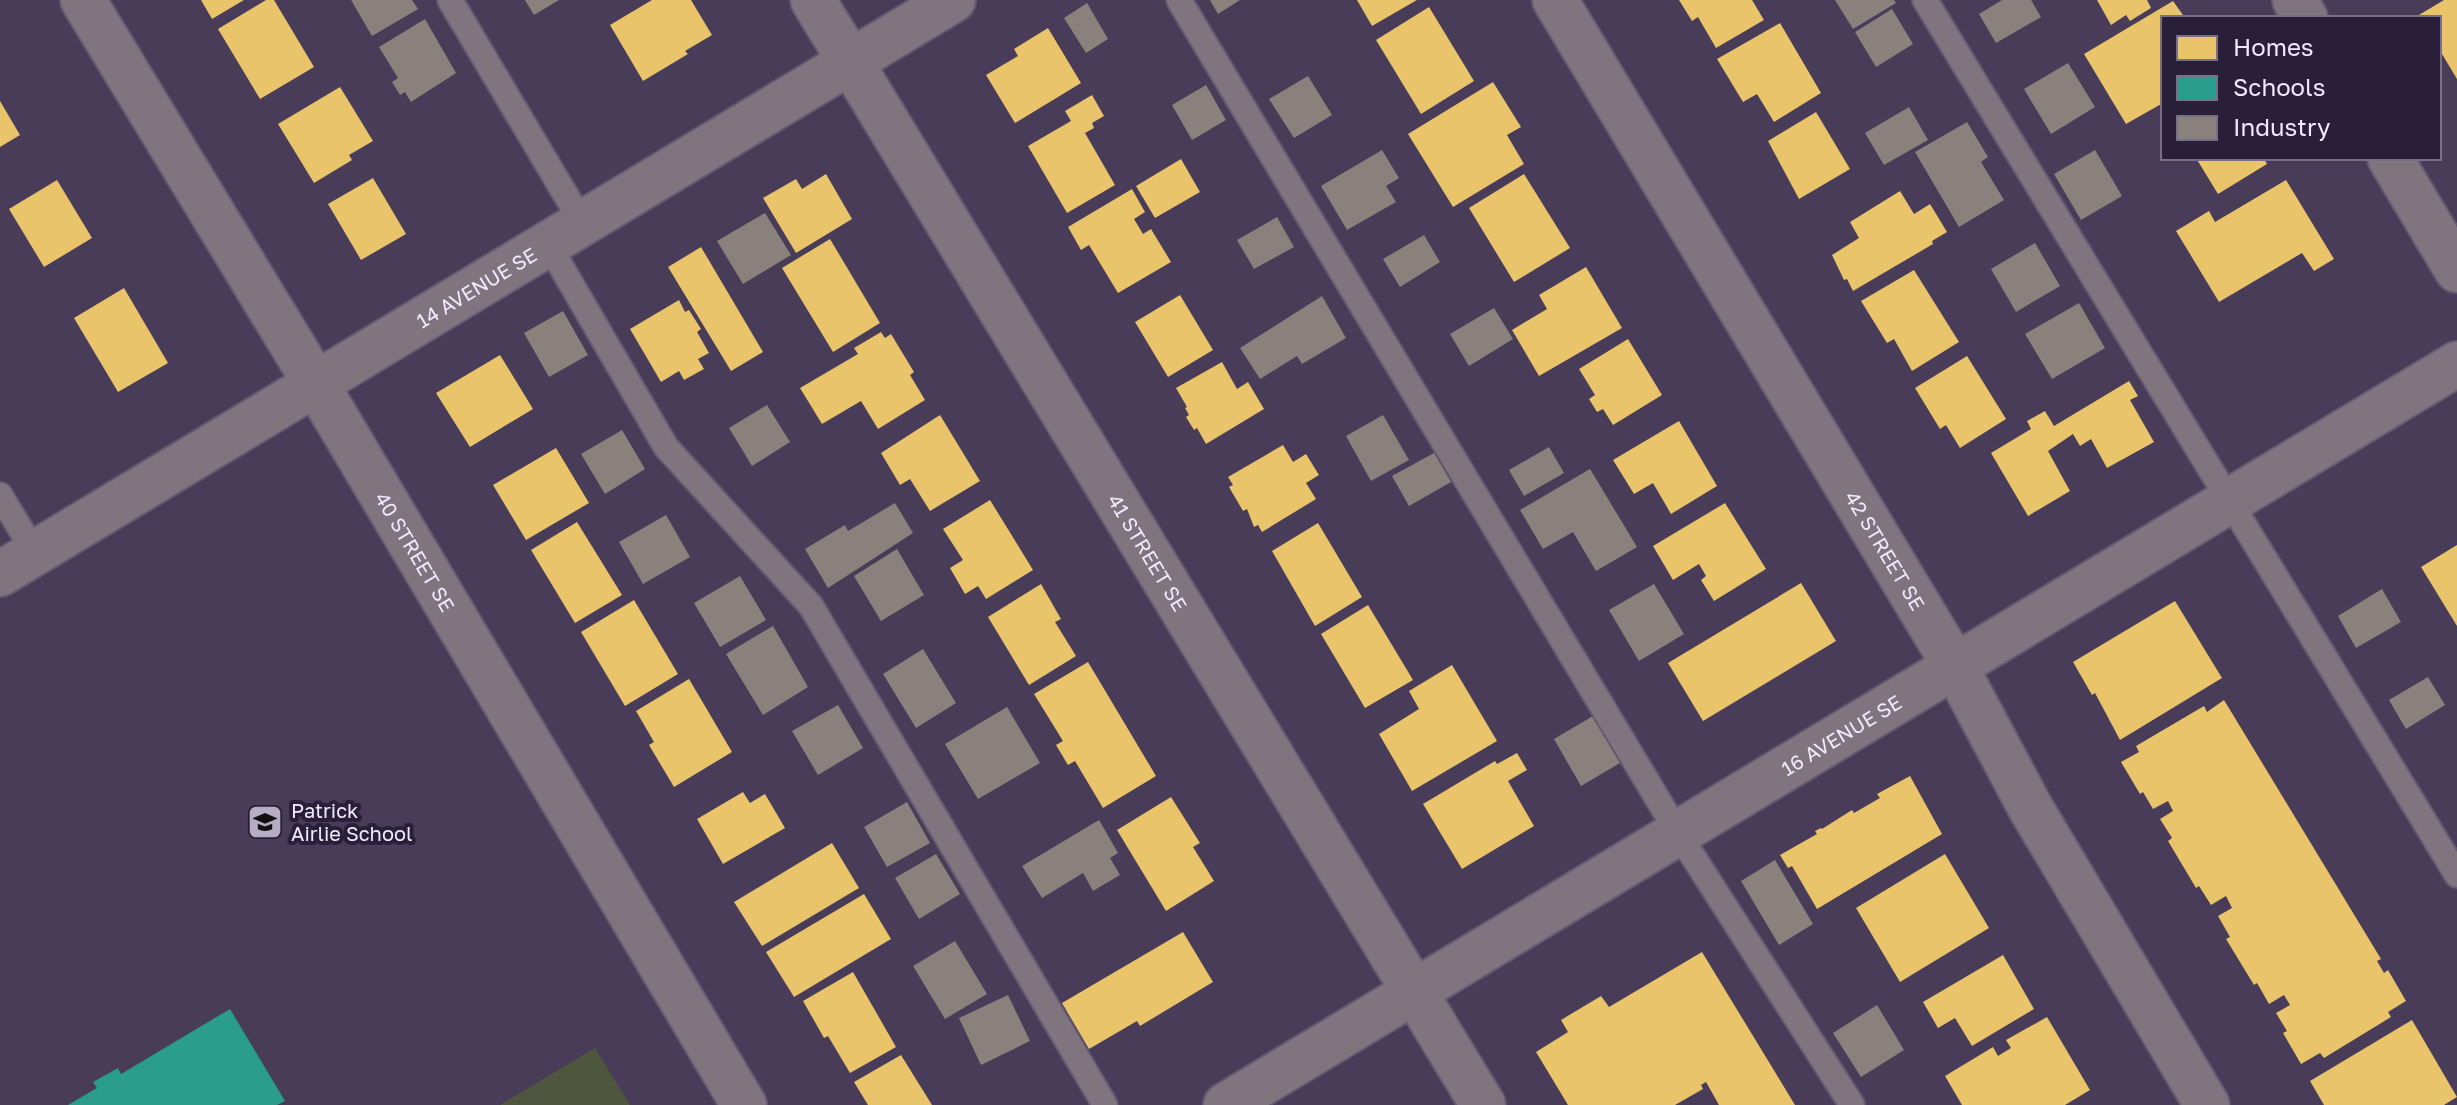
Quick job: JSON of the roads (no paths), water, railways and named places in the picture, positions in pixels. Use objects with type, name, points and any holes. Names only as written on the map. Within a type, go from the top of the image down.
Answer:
[{"type":"street","name":"40 STREET SE","points":[[83,0],[316,384],[744,1105]]},
{"type":"street","name":"41 STREET SE","points":[[813,0],[1483,1105]]},
{"type":"street","name":"14 AVENUE SE","points":[[17,564],[953,0]]},
{"type":"street","name":"42 STREET SE","points":[[1555,0],[1955,666],[2030,807],[2207,1105]]},
{"type":"street","points":[[2391,160],[2457,270]]},
{"type":"street","name":"16 AVENUE SE","points":[[1226,1105],[2457,364]]},
{"type":"lane","points":[[450,0],[566,234],[666,447],[811,606],[1105,1105]]},
{"type":"lane","points":[[1179,0],[1678,833],[1852,1105]]},
{"type":"lane","points":[[1925,0],[2457,875]]},
{"type":"lane","points":[[0,495],[17,564]]},
{"type":"place","name":"Patrick Airlie School","points":[[265,822]]}]
